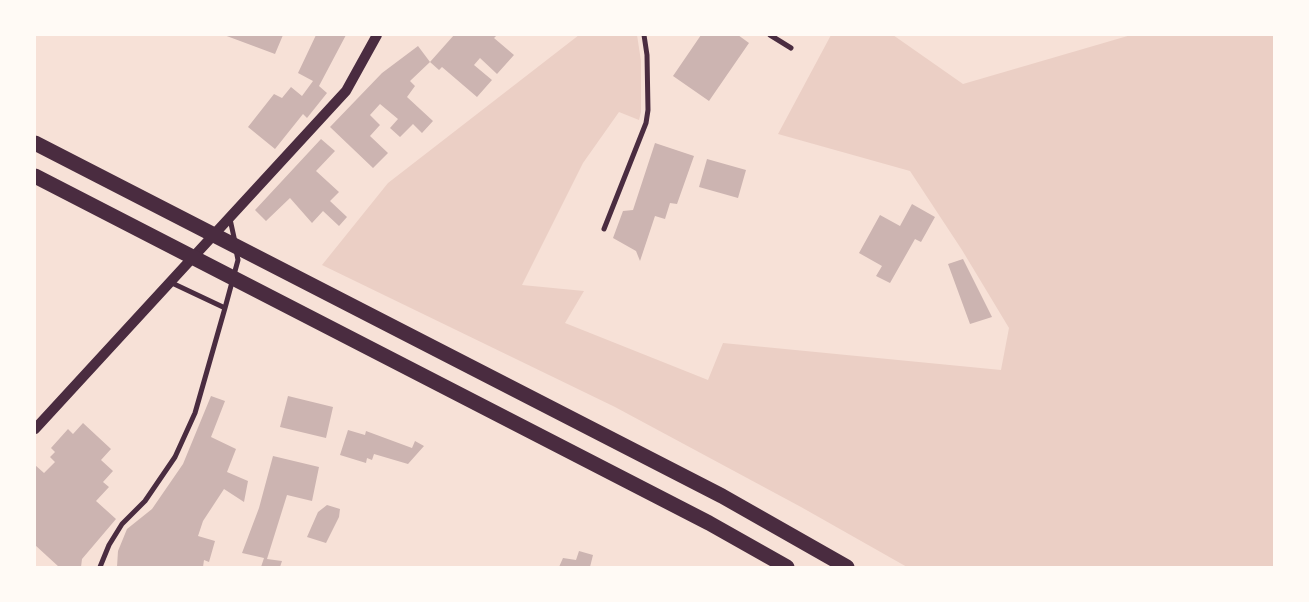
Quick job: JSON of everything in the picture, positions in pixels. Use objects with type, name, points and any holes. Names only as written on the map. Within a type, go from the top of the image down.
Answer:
[{"type":"highway","points":[[35,143],[722,496],[847,567]]},
{"type":"highway","points":[[35,176],[700,519],[787,567]]},
{"type":"main road","points":[[35,429],[172,283],[346,91],[377,35]]},
{"type":"street","points":[[604,229],[646,123],[648,110],[647,56],[644,35]]},
{"type":"street","points":[[770,35],[791,48]]},
{"type":"street","points":[[100,567],[109,545],[122,524],[145,501],[175,457],[195,413],[238,260],[230,218]]},
{"type":"street","points":[[172,283],[225,308]]},
{"type":"shaded area","points":[[579,35],[637,35],[641,61],[641,112],[639,120],[619,112],[583,163],[522,285],[584,291],[565,323],[708,380],[723,343],[1001,370],[1009,328],[962,250],[910,171],[778,134],[831,35],[893,35],[963,84],[1131,35],[1274,35],[1274,567],[907,567],[801,507],[615,407],[322,265],[388,183]]},
{"type":"building","points":[[224,35],[283,35],[275,54]]},
{"type":"building","points":[[316,35],[346,35],[319,86],[327,93],[307,118],[303,114],[275,149],[248,127],[274,94],[282,98],[291,87],[302,96],[313,81],[298,73]]},
{"type":"building","points":[[454,35],[497,35],[494,38],[514,55],[497,74],[480,58],[474,65],[492,80],[477,97],[442,67],[439,70],[430,62]]},
{"type":"building","points":[[701,35],[738,35],[749,43],[709,101],[673,76]]},
{"type":"building","points":[[418,46],[430,62],[410,81],[415,86],[407,97],[433,121],[422,133],[413,124],[400,137],[390,128],[398,119],[380,104],[370,115],[380,125],[370,136],[388,153],[373,168],[330,127],[382,73]]},
{"type":"building","points":[[321,139],[335,151],[316,171],[339,192],[330,201],[347,217],[339,226],[323,211],[312,223],[290,198],[266,221],[255,210]]},
{"type":"building","points":[[655,143],[694,156],[677,204],[670,203],[665,219],[655,216],[640,261],[636,251],[613,238],[623,211],[633,210]]},
{"type":"building","points":[[707,159],[746,170],[738,198],[699,187]]},
{"type":"building","points":[[912,204],[935,217],[921,242],[915,239],[890,283],[876,276],[882,266],[859,253],[880,215],[900,226]]},
{"type":"building","points":[[963,259],[992,317],[970,324],[948,264]]},
{"type":"building","points":[[211,396],[225,401],[211,437],[236,449],[227,472],[248,481],[244,502],[224,489],[203,521],[198,536],[215,541],[209,562],[204,560],[203,567],[117,567],[118,551],[127,529],[152,509],[183,464]]},
{"type":"building","points":[[288,396],[333,407],[326,438],[280,427]]},
{"type":"building","points":[[83,423],[111,449],[101,460],[113,471],[103,482],[109,487],[96,501],[116,519],[82,559],[81,567],[59,567],[35,545],[35,465],[44,473],[55,462],[50,457],[55,452],[51,448],[68,429],[73,434]]},
{"type":"building","points":[[348,430],[365,435],[366,431],[412,448],[415,441],[424,446],[408,464],[374,454],[372,460],[367,458],[366,463],[340,455]]},
{"type":"building","points":[[273,456],[319,467],[312,501],[287,495],[267,559],[282,561],[280,567],[261,567],[264,558],[242,553],[259,508]]},
{"type":"building","points":[[327,505],[340,509],[339,517],[326,543],[307,537],[318,512]]},
{"type":"building","points":[[579,551],[593,555],[590,567],[559,567],[563,558],[576,560]]}]
